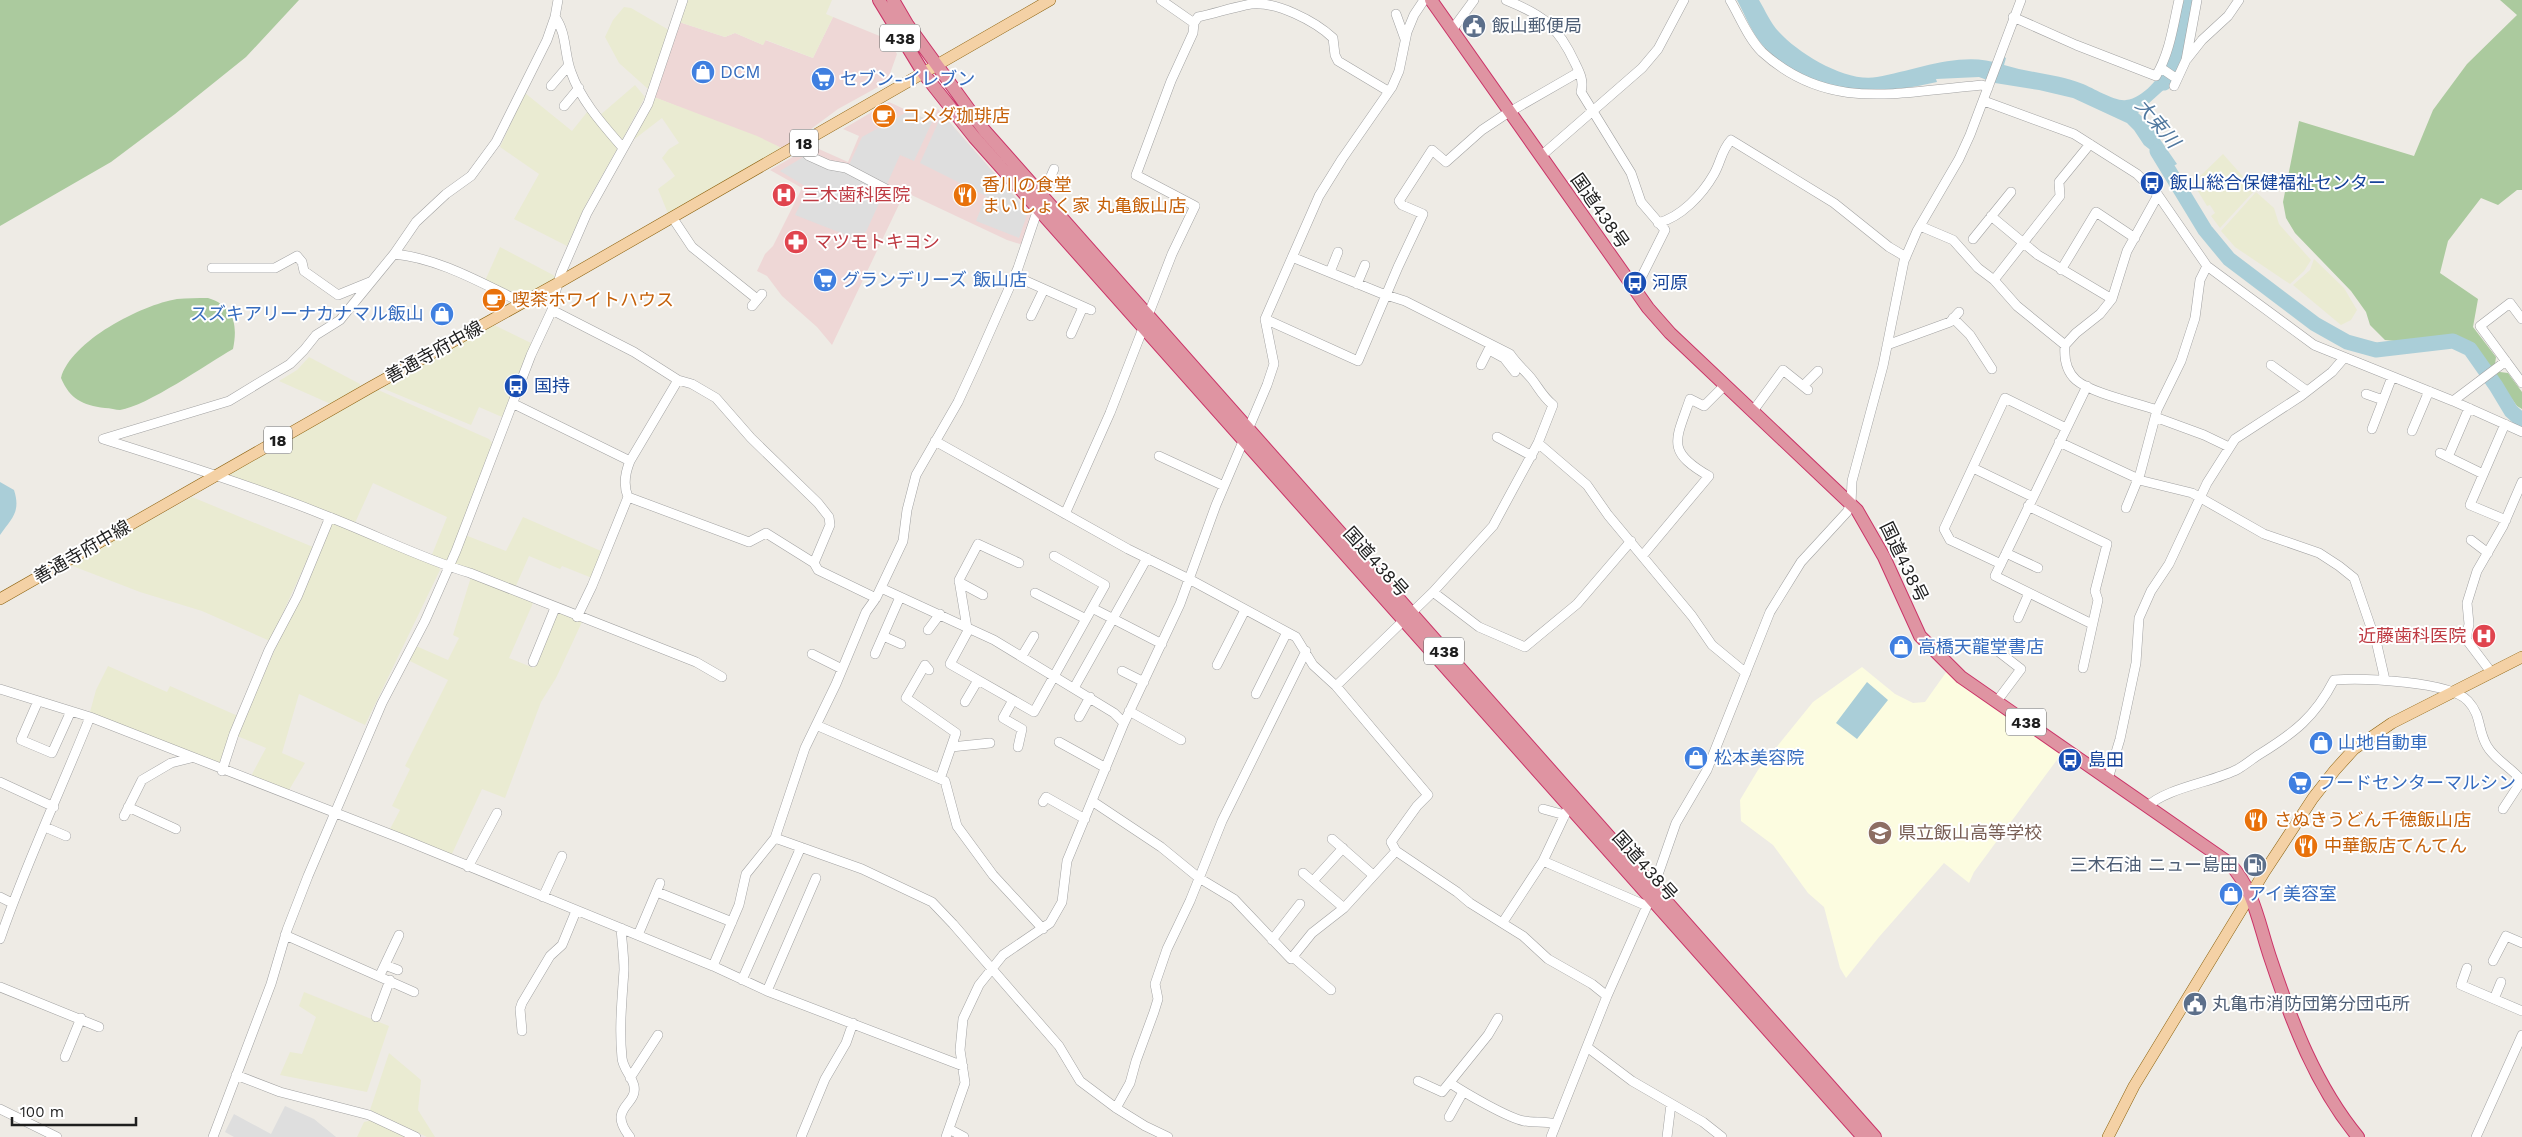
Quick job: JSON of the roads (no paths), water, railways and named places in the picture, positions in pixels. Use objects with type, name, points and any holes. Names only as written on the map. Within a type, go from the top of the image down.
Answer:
[{"type":"highway","name":"国道438号","points":[[879,0],[924,74],[974,137],[1040,203],[1408,617],[1650,897],[1863,1137]]},
{"type":"highway","name":"国道438号","points":[[893,0],[936,67],[1040,203]]},
{"type":"highway","name":"国道438号","points":[[1431,0],[1635,290],[1670,332],[1851,504],[1872,534],[1920,636],[1961,677],[2229,863],[2244,879],[2252,895],[2279,984],[2312,1065],[2340,1115],[2358,1137]]},
{"type":"highway","name":"国道438号","points":[[1408,617],[1567,811],[1875,1137]]},
{"type":"main road","name":"善通寺府中線","points":[[0,599],[371,386],[523,303],[799,146],[936,67],[1043,2]]},
{"type":"main road","points":[[2108,1137],[2134,1086],[2313,798],[2354,749],[2392,722],[2522,657]]},
{"type":"street","points":[[558,0],[555,17],[547,40],[496,142],[471,176],[446,194],[416,222],[394,254],[340,320],[316,334],[290,364],[246,392],[229,400],[103,439],[218,475],[330,517],[449,567],[470,573],[577,617],[696,662],[722,677]]},
{"type":"street","points":[[212,1137],[271,984],[285,935],[335,813],[382,703],[425,621],[449,567],[496,441],[514,404],[531,355],[552,310],[558,283],[587,213],[648,104],[683,0]]},
{"type":"street","points":[[1161,0],[1194,23]]},
{"type":"street","points":[[964,1137],[948,1133],[965,1083],[960,1050],[963,1019],[979,985],[1004,955],[1050,923],[1062,902],[1067,862],[1124,723],[1162,644],[1274,364],[1264,319],[1330,177],[1388,92],[1399,71],[1405,40],[1414,15],[1424,0]]},
{"type":"street","points":[[1452,30],[1474,0]]},
{"type":"street","points":[[1506,0],[1541,16],[1554,26],[1566,42],[1583,85],[1581,92],[1631,173],[1641,202],[1665,230],[1635,290]]},
{"type":"street","points":[[1541,156],[1647,62],[1658,49],[1684,0]]},
{"type":"street","points":[[1730,0],[1745,29],[1762,52],[1795,75],[1822,88],[1868,96],[1989,85]]},
{"type":"street","points":[[1551,1137],[1607,996],[1650,897],[1676,823],[1707,770],[1770,612],[1783,588],[1801,562],[1847,512],[1851,504],[1852,481],[1887,345],[1906,256],[1920,226],[1959,159],[1984,101],[2013,17],[2021,0]]},
{"type":"street","points":[[2013,17],[2076,45],[2156,76],[2162,68],[2170,45],[2179,0]]},
{"type":"street","points":[[2186,60],[2197,0]]},
{"type":"street","points":[[2162,68],[2175,80],[2186,60],[2202,40],[2228,16],[2239,0]]},
{"type":"street","points":[[1065,514],[1110,413],[1172,254],[1195,206],[1136,175],[1172,81],[1193,33],[1194,23],[1198,17],[1254,4],[1290,11],[1301,16],[1332,38],[1338,61],[1388,92]]},
{"type":"street","points":[[1396,14],[1405,40]]},
{"type":"street","points":[[555,17],[562,26],[569,66],[579,88],[597,117],[623,148]]},
{"type":"street","points":[[551,86],[569,66]]},
{"type":"street","points":[[1264,319],[1358,361],[1423,214],[1402,205],[1399,200],[1432,150],[1446,162],[1482,130],[1510,111],[1579,72]]},
{"type":"street","points":[[564,106],[579,88]]},
{"type":"street","points":[[1984,101],[2054,126],[2090,144],[2137,174],[2158,195],[2207,266],[2314,345],[2453,401],[2522,432]]},
{"type":"street","points":[[1658,223],[1670,220],[1686,208],[1714,174],[1720,156],[1731,140],[1834,203],[1889,247],[1906,256]]},
{"type":"street","points":[[1994,280],[2060,196],[2059,182],[2090,144]]},
{"type":"street","points":[[799,146],[810,156],[830,165],[846,168],[903,198]]},
{"type":"street","points":[[713,966],[739,905],[746,874],[775,838],[816,725],[866,612],[876,598],[904,541],[907,510],[916,475],[965,386],[1015,276],[1040,203],[1054,170]]},
{"type":"street","points":[[1973,239],[2011,192]]},
{"type":"street","points":[[2158,195],[2128,251],[2112,300],[2100,314],[2076,333],[2066,344],[2064,358],[2071,374],[2076,380],[2087,386],[2156,414],[2229,447]]},
{"type":"street","points":[[2061,270],[2096,212],[2135,238]]},
{"type":"street","points":[[1991,216],[2023,243],[2061,270],[2112,300]]},
{"type":"street","points":[[672,217],[692,246],[757,300]]},
{"type":"street","points":[[1920,226],[1953,240],[1978,268],[1994,280],[2017,306],[2066,344]]},
{"type":"street","points":[[1330,272],[1338,252]]},
{"type":"street","points":[[394,254],[407,255],[460,273],[523,303]]},
{"type":"street","points":[[212,268],[275,268],[297,256],[302,262],[304,272],[338,295],[370,282]]},
{"type":"street","points":[[1292,257],[1357,284],[1405,301],[1510,354],[1521,370],[1531,378],[1538,390],[1553,406],[1538,444],[1493,526],[1433,592],[1336,686]]},
{"type":"street","points":[[1357,284],[1365,265]]},
{"type":"street","points":[[2126,508],[2139,478],[2156,414],[2181,361],[2195,318],[2200,280],[2207,266]]},
{"type":"street","points":[[1015,276],[1087,308],[1071,334]]},
{"type":"street","points":[[1031,316],[1044,289]]},
{"type":"street","points":[[2522,319],[2510,303],[2480,326],[2522,383]]},
{"type":"street","points":[[552,310],[634,352],[678,380],[692,384],[716,398],[751,438],[818,503],[829,517],[830,525],[814,563]]},
{"type":"street","points":[[1887,345],[1950,322],[1956,315],[1992,369]]},
{"type":"street","points":[[1480,338],[1478,342],[1504,358],[1515,372]]},
{"type":"street","points":[[1481,366],[1489,349]]},
{"type":"street","points":[[2108,779],[2120,739],[2136,663],[2139,618],[2151,591],[2169,564],[2200,497],[2235,439],[2307,391],[2344,358]]},
{"type":"street","points":[[2453,401],[2506,361]]},
{"type":"street","points":[[2271,366],[2307,391]]},
{"type":"street","points":[[1753,411],[1783,370],[1806,387],[1818,371]]},
{"type":"street","points":[[2372,429],[2392,377]]},
{"type":"street","points":[[678,380],[630,461],[626,472],[625,490],[628,496],[650,507],[748,542],[766,533],[814,563],[818,570],[876,598]]},
{"type":"street","points":[[1643,555],[1709,476],[1684,458],[1678,450],[1676,442],[1690,399],[1704,406],[1725,385]]},
{"type":"street","points":[[2087,386],[1995,576],[2092,624]]},
{"type":"street","points":[[2412,430],[2429,391]]},
{"type":"street","points":[[2366,394],[2383,400]]},
{"type":"street","points":[[2000,564],[1950,540],[1944,529],[2005,398],[2066,428]]},
{"type":"street","points":[[514,404],[630,461]]},
{"type":"street","points":[[2469,408],[2444,455],[2483,474]]},
{"type":"street","points":[[2505,424],[2470,505],[2506,520]]},
{"type":"street","points":[[1497,437],[1532,456]]},
{"type":"street","points":[[935,441],[1065,514],[1296,637],[1313,664],[1336,686],[1428,795],[1417,806],[1391,842],[1396,851],[1442,881],[1470,903],[1503,922],[1548,959],[1592,984],[1607,996]]},
{"type":"street","points":[[2059,442],[2143,481],[2182,489],[2200,497],[2264,534],[2319,553],[2354,578],[2377,645],[2385,680]]},
{"type":"street","points":[[1538,444],[1577,474],[1692,616],[1712,645],[1746,672]]},
{"type":"street","points":[[1159,456],[1224,486]]},
{"type":"street","points":[[1973,468],[2032,497]]},
{"type":"street","points":[[2492,672],[2466,639],[2469,624],[2467,603],[2478,570],[2506,520],[2522,482]]},
{"type":"street","points":[[577,617],[592,586],[628,496]]},
{"type":"street","points":[[2028,506],[2107,544],[2095,591],[2098,600],[2083,668]]},
{"type":"street","points":[[222,771],[234,734],[269,650],[297,597],[330,517]]},
{"type":"street","points":[[969,539],[1019,564]]},
{"type":"street","points":[[2471,540],[2488,553]]},
{"type":"street","points":[[1433,592],[1479,627],[1525,647],[1578,604],[1631,541]]},
{"type":"street","points":[[978,544],[959,582],[968,629],[950,664],[1034,712],[1105,584],[1054,556]]},
{"type":"street","points":[[2006,553],[2038,568]]},
{"type":"street","points":[[1074,688],[1147,558]]},
{"type":"street","points":[[959,582],[983,595]]},
{"type":"street","points":[[881,588],[994,640],[1114,712],[1124,723]]},
{"type":"street","points":[[1035,593],[1086,619]]},
{"type":"street","points":[[2018,618],[2030,593]]},
{"type":"street","points":[[875,654],[900,597]]},
{"type":"street","points":[[533,662],[555,608]]},
{"type":"street","points":[[1096,610],[1162,644]]},
{"type":"street","points":[[1217,665],[1245,610]]},
{"type":"street","points":[[928,630],[940,614]]},
{"type":"street","points":[[1256,694],[1287,632]]},
{"type":"street","points":[[883,636],[901,644]]},
{"type":"street","points":[[1022,656],[1034,636]]},
{"type":"street","points":[[1116,1108],[1130,1084],[1158,999],[1155,984],[1198,878],[1230,805],[1306,651]]},
{"type":"street","points":[[1997,701],[2021,669],[1999,652]]},
{"type":"street","points":[[812,654],[842,669]]},
{"type":"street","points":[[929,670],[926,665],[906,698],[956,733],[940,779]]},
{"type":"street","points":[[1122,671],[1144,682]]},
{"type":"street","points":[[965,702],[978,680]]},
{"type":"street","points":[[2147,807],[2163,797],[2238,770],[2278,743],[2300,727],[2322,703],[2334,680],[2385,680],[2460,694],[2468,701],[2478,714],[2480,730],[2488,748],[2518,770],[2522,781],[2503,808]]},
{"type":"street","points":[[0,689],[90,717],[621,928],[713,966],[767,991],[963,1066]]},
{"type":"street","points":[[1079,717],[1090,697]]},
{"type":"street","points":[[38,700],[22,740],[52,754],[71,711]]},
{"type":"street","points":[[1013,700],[1003,718],[1022,729],[1018,747]]},
{"type":"street","points":[[1129,712],[1168,728],[1181,740]]},
{"type":"street","points":[[0,939],[22,876],[46,827],[90,717]]},
{"type":"street","points":[[816,725],[945,781],[957,826],[993,875],[1043,928]]},
{"type":"street","points":[[1059,742],[1106,768]]},
{"type":"street","points":[[951,746],[990,743]]},
{"type":"street","points":[[124,816],[142,780],[171,763],[191,758]]},
{"type":"street","points":[[1,779],[54,806]]},
{"type":"street","points":[[1043,802],[1046,797],[1085,819]]},
{"type":"street","points":[[1092,801],[1161,847],[1198,878],[1234,899],[1290,959],[1293,957],[1332,990]]},
{"type":"street","points":[[128,807],[176,830]]},
{"type":"street","points":[[1503,922],[1543,862],[1567,811],[1543,809]]},
{"type":"street","points":[[468,867],[496,813]]},
{"type":"street","points":[[46,827],[66,836]]},
{"type":"street","points":[[775,838],[862,869],[932,902],[1058,1046],[1080,1081],[1116,1108],[1145,1126],[1168,1137]]},
{"type":"street","points":[[1332,839],[1373,875]]},
{"type":"street","points":[[742,980],[801,847]]},
{"type":"street","points":[[1313,881],[1343,848]]},
{"type":"street","points":[[1293,957],[1312,933],[1344,908],[1396,851]]},
{"type":"street","points":[[543,898],[562,856]]},
{"type":"street","points":[[1543,862],[1650,897]]},
{"type":"street","points":[[1303,873],[1344,908]]},
{"type":"street","points":[[767,991],[816,878]]},
{"type":"street","points":[[638,935],[659,887],[732,922]]},
{"type":"street","points":[[0,897],[12,903]]},
{"type":"street","points":[[1272,940],[1300,904]]},
{"type":"street","points":[[522,1032],[520,1009],[522,1003],[550,956],[562,945],[576,911]]},
{"type":"street","points":[[621,928],[624,969],[620,1011],[622,1060],[634,1087],[633,1095],[621,1114],[621,1122],[630,1137]]},
{"type":"street","points":[[285,935],[380,975],[414,992]]},
{"type":"street","points":[[380,975],[399,935]]},
{"type":"street","points":[[2493,960],[2506,936],[2522,943]]},
{"type":"street","points":[[385,965],[398,970]]},
{"type":"street","points":[[2467,968],[2461,985],[2522,1011]]},
{"type":"street","points":[[376,1017],[390,980]]},
{"type":"street","points":[[2494,999],[2501,982]]},
{"type":"street","points":[[0,986],[100,1027]]},
{"type":"street","points":[[64,1057],[80,1018]]},
{"type":"street","points":[[1418,1081],[1442,1092],[1488,1035],[1498,1018]]},
{"type":"street","points":[[802,1137],[825,1079],[846,1043],[852,1023]]},
{"type":"street","points":[[630,1078],[658,1035]]},
{"type":"street","points":[[2476,1137],[2522,1035]]},
{"type":"street","points":[[1586,1047],[1632,1081],[1703,1122],[1722,1137]]},
{"type":"street","points":[[236,1075],[280,1092],[369,1115],[416,1137]]},
{"type":"street","points":[[1450,1083],[1463,1092],[1523,1121],[1540,1120],[1555,1124]]},
{"type":"street","points":[[1448,1117],[1463,1092]]},
{"type":"street","points":[[1667,1137],[1671,1104]]},
{"type":"street","points":[[0,1109],[57,1137]]},
{"type":"water","points":[[1737,0],[1759,0],[1776,29],[1799,49],[1824,65],[1852,76],[1865,78],[1955,60],[1986,60],[2001,64],[2004,57],[2006,58],[2004,65],[2073,81],[2111,97],[2126,100],[2145,91],[2156,80],[2168,63],[2179,69],[2169,85],[2138,113],[2148,122],[2177,164],[2163,171],[2151,155],[2153,152],[2144,145],[2127,123],[2073,98],[2039,90],[1995,83],[1979,77],[1936,79],[1937,82],[1890,90],[1867,90],[1823,84],[1783,63],[1764,47],[1752,30]]},
{"type":"water","points":[[0,482],[14,490],[16,509],[12,519],[0,535]]},
{"type":"water","points":[[1867,682],[1888,700],[1857,739],[1836,723]]},
{"type":"waterway","points":[[2164,83],[2175,62],[2188,0]]},
{"type":"waterway","name":"大束川","points":[[2157,151],[2205,230],[2229,259],[2315,324],[2347,342],[2376,350],[2453,341],[2470,349],[2511,411],[2522,421]]},
{"type":"place","name":"飯山郵便局","points":[[1474,26]]},
{"type":"place","name":"DCM","points":[[703,72]]},
{"type":"place","name":"セブン-イレブン","points":[[823,79]]},
{"type":"place","name":"コメダ珈琲店","points":[[884,116]]},
{"type":"place","name":"飯山総合保健福祉センター","points":[[2152,183]]},
{"type":"place","name":"三木歯科医院","points":[[784,195]]},
{"type":"place","name":"香川の食堂 まいしょく家 丸亀飯山店","points":[[965,195]]},
{"type":"place","name":"マツモトキヨシ","points":[[796,242]]},
{"type":"place","name":"グランデリーズ 飯山店","points":[[825,280]]},
{"type":"place","name":"河原","points":[[1635,283]]},
{"type":"place","name":"喫茶ホワイトハウス","points":[[494,300]]},
{"type":"place","name":"スズキアリーナカナマル飯山","points":[[442,314]]},
{"type":"place","name":"国持","points":[[516,386]]},
{"type":"place","name":"近藤歯科医院","points":[[2484,636]]},
{"type":"place","name":"高橋天龍堂書店","points":[[1901,647]]},
{"type":"place","name":"山地自動車","points":[[2321,743]]},
{"type":"place","name":"松本美容院","points":[[1696,758]]},
{"type":"place","name":"島田","points":[[2070,760]]},
{"type":"place","name":"フードセンターマルシン","points":[[2300,783]]},
{"type":"place","name":"さぬきうどん千徳飯山店","points":[[2256,820]]},
{"type":"place","name":"県立飯山高等学校","points":[[1880,833]]},
{"type":"place","name":"中華飯店てんてん","points":[[2306,846]]},
{"type":"place","name":"三木石油 ニュー島田","points":[[2255,865]]},
{"type":"place","name":"アイ美容室","points":[[2231,894]]},
{"type":"place","name":"丸亀市消防団第分団屯所","points":[[2195,1004]]}]
